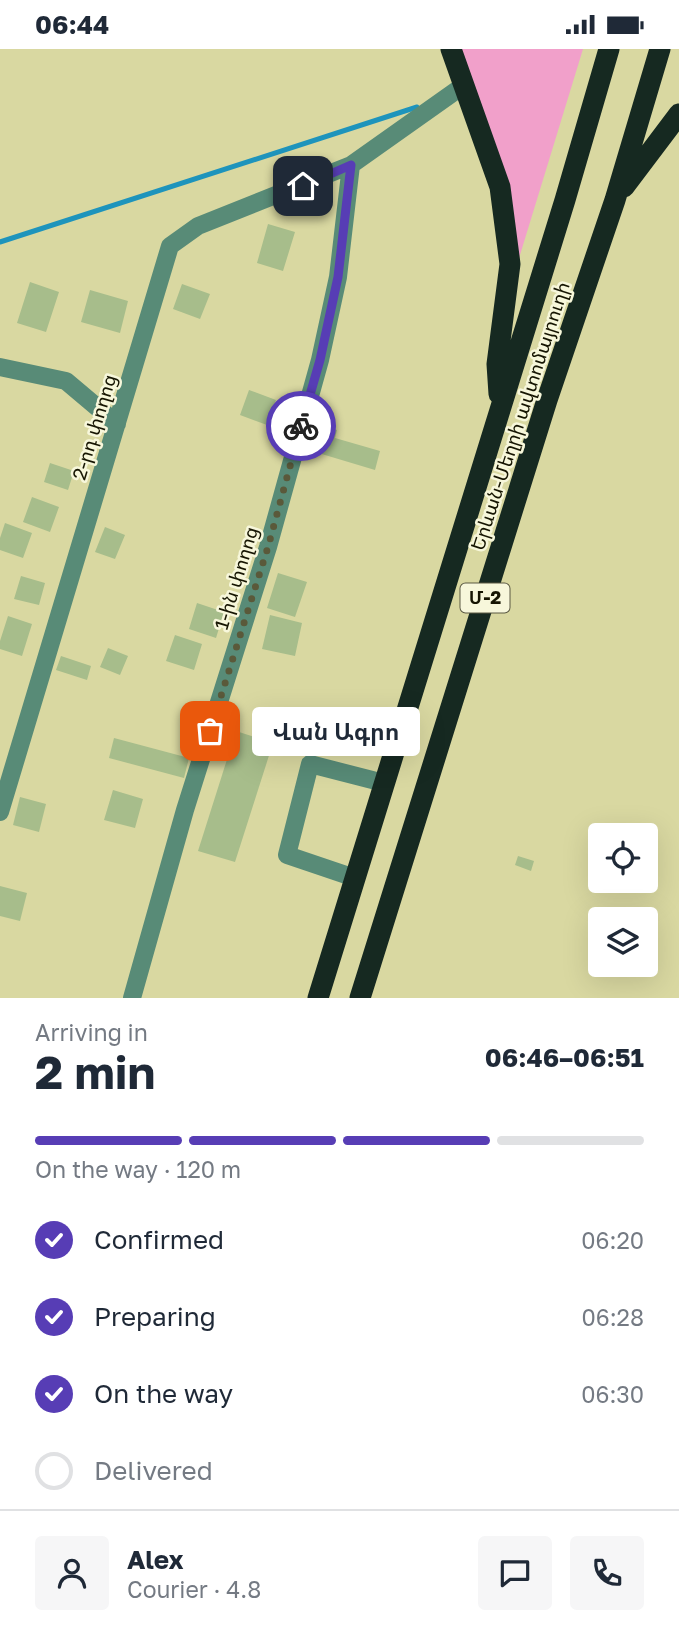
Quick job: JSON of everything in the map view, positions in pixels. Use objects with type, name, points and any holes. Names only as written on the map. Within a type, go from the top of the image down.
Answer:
[{"type":"highway","points":[[451,49],[500,187],[510,264],[497,364],[500,406]]},
{"type":"highway","name":"Երևան-Մեղրի ավտոմայրուղի","points":[[318,998],[609,49]]},
{"type":"highway","name":"Երևան-Մեղրի ավտոմայրուղի","points":[[360,998],[547,400],[615,200],[660,49]]},
{"type":"highway","points":[[615,200],[679,114]]},
{"type":"street","name":"2-րդ փողոց","points":[[0,811],[170,246],[198,226],[351,165],[464,85]]},
{"type":"street","name":"1-ին փողոց","points":[[132,998],[185,810],[268,547],[320,360],[338,277],[351,165]]},
{"type":"street","points":[[0,367],[66,381],[117,424]]},
{"type":"street","points":[[355,878],[287,855],[310,764],[384,783]]},
{"type":"shaded area","points":[[455,49],[583,49],[516,268]]},
{"type":"building","points":[[268,224],[295,232],[283,271],[257,263]]},
{"type":"building","points":[[30,282],[59,292],[46,332],[17,323]]},
{"type":"building","points":[[182,284],[210,294],[200,319],[173,309]]},
{"type":"building","points":[[90,290],[128,301],[120,333],[81,322]]},
{"type":"building","points":[[249,390],[276,400],[267,425],[240,415]]},
{"type":"building","points":[[322,426],[337,430],[335,438],[380,451],[375,470],[315,452]]},
{"type":"building","points":[[50,463],[74,471],[68,490],[44,482]]},
{"type":"building","points":[[32,497],[59,507],[50,532],[23,522]]},
{"type":"building","points":[[5,523],[32,533],[23,558],[0,550],[0,538]]},
{"type":"building","points":[[105,527],[125,535],[115,559],[95,552]]},
{"type":"building","points":[[278,573],[307,582],[295,617],[267,608]]},
{"type":"building","points":[[21,576],[45,583],[39,605],[14,599]]},
{"type":"building","points":[[197,603],[224,612],[216,638],[189,629]]},
{"type":"building","points":[[270,615],[302,623],[295,656],[262,649]]},
{"type":"building","points":[[8,616],[32,624],[22,656],[0,649]]},
{"type":"building","points":[[175,635],[202,644],[194,670],[166,661]]},
{"type":"building","points":[[108,648],[128,656],[120,675],[100,667]]},
{"type":"building","points":[[61,656],[91,666],[87,680],[56,670]]},
{"type":"building","points":[[236,731],[273,743],[235,862],[198,851]]},
{"type":"building","points":[[114,738],[189,758],[184,778],[109,758]]},
{"type":"building","points":[[113,790],[143,799],[135,828],[104,820]]},
{"type":"building","points":[[20,797],[46,804],[39,832],[13,825]]},
{"type":"building","points":[[518,856],[534,861],[531,871],[515,865]]},
{"type":"building","points":[[0,886],[27,893],[20,921],[0,916]]},
{"type":"waterway","points":[[0,242],[417,107]]},
{"type":"way so far","points":[[210,731],[268,547],[301,426]]},
{"type":"place","name":"Վան Ագրո","points":[[210,731]]},
{"type":"route","points":[[301,426],[320,360],[338,277],[351,165],[303,186]]}]
